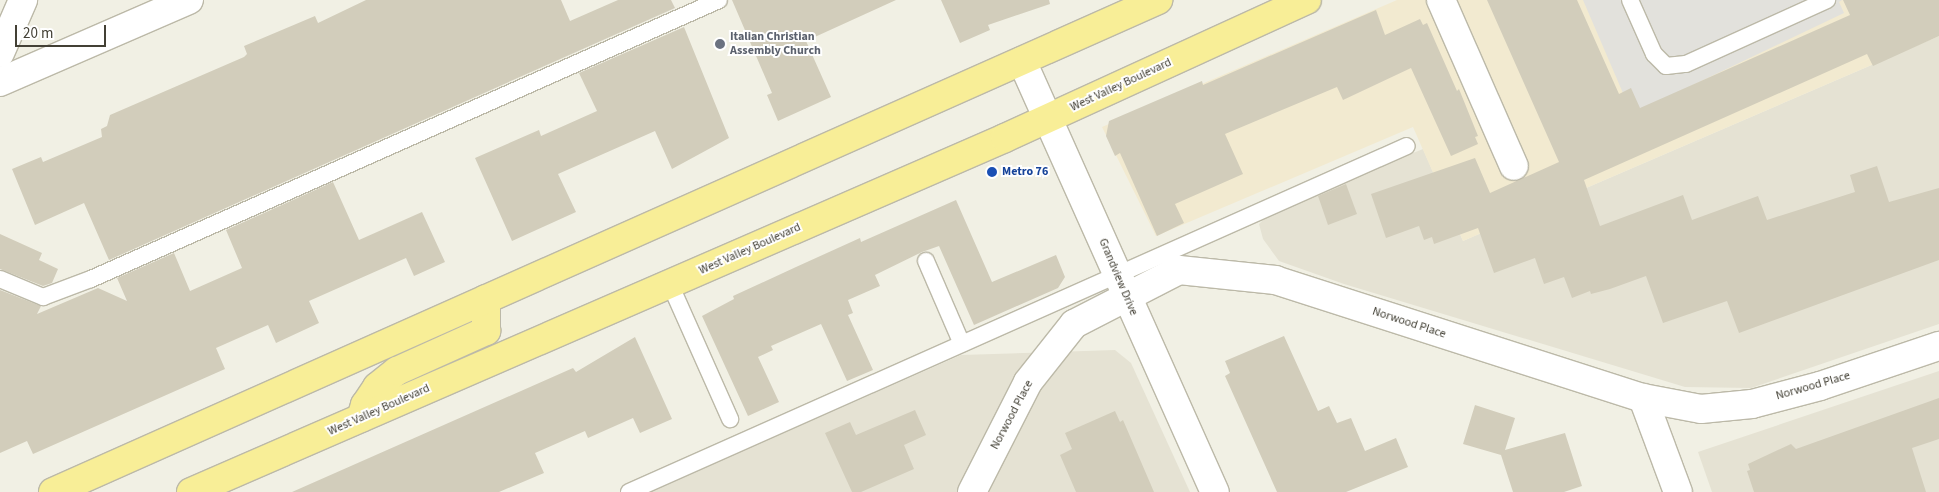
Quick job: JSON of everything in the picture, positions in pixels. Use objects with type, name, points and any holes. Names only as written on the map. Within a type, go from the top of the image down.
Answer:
[{"type":"main road","points":[[53,492],[1158,0]]},
{"type":"main road","name":"West Valley Boulevard","points":[[191,492],[1048,118],[1307,0]]},
{"type":"main road","points":[[361,418],[365,405],[377,387],[397,370],[486,330],[486,299]]},
{"type":"street","points":[[0,53],[23,0]]},
{"type":"street","points":[[0,82],[189,0]]},
{"type":"street","points":[[1441,0],[1514,166]]},
{"type":"street","name":"Grandview Drive","points":[[1022,61],[1215,492]]},
{"type":"street","name":"Norwood Place","points":[[972,492],[1028,382],[1074,324],[1123,286],[1179,270],[1275,280],[1642,398],[1701,408],[1752,404],[1820,386],[1939,346]]},
{"type":"street","points":[[1642,398],[1678,492]]},
{"type":"lane","points":[[0,278],[42,297],[91,279],[719,0]]},
{"type":"lane","points":[[1630,0],[1654,54],[1666,66],[1686,64],[1827,0]]},
{"type":"lane","points":[[629,492],[962,344],[1123,286],[1407,146]]},
{"type":"lane","points":[[926,261],[962,344]]},
{"type":"lane","points":[[670,284],[730,419]]},
{"type":"shaded area","points":[[1397,0],[1939,0],[1939,36],[1463,241],[1413,127],[1156,236],[1102,127]]},
{"type":"shaded area","points":[[1583,0],[1842,0],[1839,2],[1844,13],[1632,114]]},
{"type":"shaded area","points":[[1939,36],[1939,324],[1751,388],[1685,387],[1344,284],[1279,261],[1263,239],[1259,224],[1273,210],[1423,149],[1463,241]]},
{"type":"shaded area","points":[[1115,350],[1131,363],[1190,492],[649,492],[961,355]]},
{"type":"shaded area","points":[[1939,371],[1939,492],[1712,492],[1698,452]]},
{"type":"building","points":[[366,0],[561,0],[570,21],[618,0],[671,0],[675,8],[109,260],[84,203],[35,225],[12,169],[41,157],[43,162],[102,137],[101,129],[107,126],[110,115],[244,57],[247,54],[244,46],[315,16],[318,23]]},
{"type":"building","points":[[732,0],[896,0],[806,41],[831,97],[778,121],[767,95],[772,93]]},
{"type":"building","points":[[941,0],[1049,0],[1050,4],[988,25],[990,30],[960,43]]},
{"type":"building","points":[[1487,0],[1577,0],[1619,94],[1631,88],[1640,108],[1850,15],[1843,0],[1939,0],[1939,36],[1873,66],[1867,54],[1584,180],[1600,226],[1683,195],[1692,220],[1758,196],[1767,220],[1855,192],[1850,175],[1877,166],[1889,202],[1939,188],[1939,260],[1739,333],[1727,301],[1663,323],[1646,276],[1610,289],[1591,294],[1590,291],[1572,298],[1564,277],[1544,284],[1535,258],[1494,273],[1478,228],[1434,244],[1432,237],[1424,240],[1419,226],[1386,238],[1371,194],[1475,158],[1490,193],[1559,162]]},
{"type":"building","points":[[1376,10],[1385,35],[1420,19],[1423,25],[1427,23],[1457,91],[1459,89],[1478,136],[1475,137],[1478,144],[1451,156],[1411,68],[1343,100],[1337,87],[1225,134],[1243,174],[1175,204],[1184,223],[1157,236],[1120,153],[1115,156],[1106,136],[1109,121],[1202,81],[1203,85]]},
{"type":"building","points":[[684,27],[729,138],[672,169],[655,131],[558,174],[576,212],[512,241],[475,158],[539,130],[541,136],[597,111],[579,73]]},
{"type":"building","points":[[333,182],[359,240],[422,212],[445,262],[414,276],[406,258],[309,301],[319,323],[276,343],[268,325],[216,348],[225,369],[33,454],[27,441],[0,453],[0,290],[41,306],[37,314],[98,288],[127,301],[117,278],[174,253],[190,291],[242,268],[226,230]]},
{"type":"building","points":[[1346,184],[1357,214],[1328,225],[1318,196]]},
{"type":"building","points":[[956,200],[992,282],[1056,255],[1065,277],[1058,288],[974,325],[939,246],[922,252],[875,275],[880,286],[848,300],[853,313],[848,315],[873,370],[847,381],[821,324],[771,346],[773,350],[758,357],[779,402],[748,416],[702,316],[734,299],[733,296],[796,267],[860,238],[861,242]]},
{"type":"building","points":[[0,234],[42,253],[39,260],[58,269],[52,283],[43,286],[0,269]]},
{"type":"building","points":[[1284,336],[1318,411],[1329,406],[1337,423],[1351,418],[1365,451],[1396,438],[1408,467],[1346,492],[1277,492],[1225,376],[1230,373],[1225,361]]},
{"type":"building","points":[[635,337],[672,419],[640,433],[633,418],[588,438],[585,431],[535,453],[544,473],[499,492],[292,492],[573,368],[576,372]]},
{"type":"building","points":[[1939,398],[1939,439],[1912,448],[1926,492],[1754,492],[1747,471],[1750,470],[1748,464],[1791,444],[1796,449]]},
{"type":"building","points":[[1475,405],[1515,418],[1505,450],[1565,433],[1582,486],[1564,492],[1513,492],[1501,455],[1463,444]]},
{"type":"building","points":[[915,410],[926,435],[904,445],[914,469],[861,492],[852,492],[825,433],[850,422],[856,435]]},
{"type":"building","points":[[1115,411],[1120,422],[1123,420],[1154,492],[1076,492],[1060,455],[1072,449],[1065,433]]},
{"type":"place","name":"Italian Christian Assembly Church","points":[[720,44]]},
{"type":"place","name":"Metro 76","points":[[992,172]]}]
